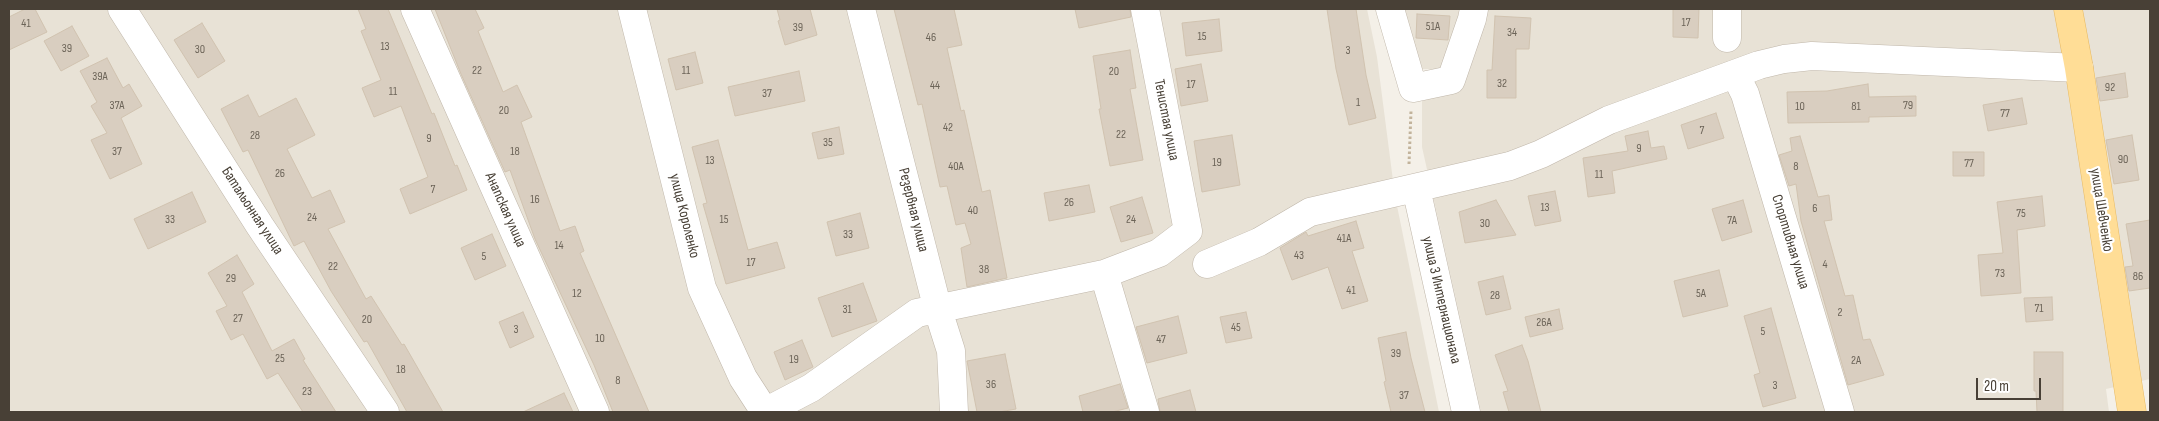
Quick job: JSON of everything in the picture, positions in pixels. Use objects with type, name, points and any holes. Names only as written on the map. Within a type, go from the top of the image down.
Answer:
[{"type":"main road","name":"улица Шевченко","points":[[2068,9],[2079,68],[2132,412]]},
{"type":"street","name":"Батальонная улица","points":[[122,9],[260,226],[385,412]]},
{"type":"street","name":"Анапская улица","points":[[415,9],[595,412]]},
{"type":"street","name":"улица Короленко","points":[[632,9],[702,288],[743,378],[766,412]]},
{"type":"street","name":"Резервная улица","points":[[861,9],[938,310],[951,351],[954,412]]},
{"type":"street","name":"Тенистая улица","points":[[1104,274],[1159,253],[1188,231],[1145,9]]},
{"type":"street","points":[[1390,9],[1413,88],[1451,80],[1474,9]]},
{"type":"street","points":[[1726,9],[1727,38]]},
{"type":"street","points":[[1207,264],[1259,242],[1310,212],[1510,166],[1541,154],[1609,120],[1734,74],[1784,59],[1812,56],[2079,68]]},
{"type":"street","name":"Спортивная улица","points":[[1734,74],[1746,94],[1840,412]]},
{"type":"street","name":"улица 3 Интернационала","points":[[1412,189],[1466,412]]},
{"type":"street","points":[[766,412],[811,388],[917,314],[1104,274],[1145,412]]},
{"type":"path","points":[[1412,189],[1413,88]]},
{"type":"shaded area","points":[[9,9],[1367,9],[1377,57],[1395,196],[1439,412],[9,412]]},
{"type":"shaded area","points":[[1402,9],[1460,9],[1457,30],[1443,69],[1419,69]]},
{"type":"shaded area","points":[[1485,9],[2150,9],[2150,379],[2106,389],[2109,412],[1481,412],[1422,147],[1422,101],[1459,88]]},
{"type":"building","points":[[25,9],[35,9],[47,32],[9,50],[9,17]]},
{"type":"building","points":[[358,9],[388,9],[432,114],[434,113],[455,166],[457,165],[467,190],[410,214],[400,189],[428,177],[401,106],[374,117],[362,88],[381,80],[361,31],[366,29]]},
{"type":"building","points":[[435,9],[475,9],[484,28],[478,31],[503,92],[517,85],[532,117],[521,122],[560,231],[575,226],[584,251],[580,253],[649,412],[613,412],[594,365],[535,239],[510,170],[505,172],[461,74]]},
{"type":"building","points":[[777,9],[810,9],[817,35],[785,45],[778,21],[780,20]]},
{"type":"building","points":[[894,9],[954,9],[962,45],[947,48],[961,111],[964,110],[982,192],[990,190],[1007,278],[967,287],[961,248],[971,244],[965,223],[956,225],[947,186],[940,187],[922,104],[918,105]]},
{"type":"building","points":[[1075,9],[1130,9],[1131,17],[1079,28]]},
{"type":"building","points":[[1327,9],[1356,9],[1366,75],[1376,118],[1349,125],[1336,69]]},
{"type":"building","points":[[1673,9],[1699,9],[1698,38],[1673,37]]},
{"type":"building","points":[[1417,14],[1450,16],[1448,40],[1416,38]]},
{"type":"building","points":[[1495,16],[1531,18],[1529,49],[1516,49],[1516,98],[1487,98],[1487,70],[1492,70]]},
{"type":"building","points":[[1219,19],[1222,51],[1186,56],[1182,23]]},
{"type":"building","points":[[202,23],[225,61],[198,78],[174,40]]},
{"type":"building","points":[[72,26],[89,56],[61,71],[44,41]]},
{"type":"building","points":[[1130,50],[1136,88],[1130,89],[1143,160],[1110,166],[1099,109],[1101,109],[1093,56]]},
{"type":"building","points":[[695,52],[703,83],[676,90],[668,59]]},
{"type":"building","points":[[107,58],[123,88],[129,84],[142,106],[121,118],[142,164],[110,179],[91,140],[107,133],[91,106],[97,102],[80,71]]},
{"type":"building","points":[[1201,64],[1208,101],[1181,106],[1175,69]]},
{"type":"building","points":[[799,71],[805,101],[735,116],[728,87]]},
{"type":"building","points":[[2125,73],[2128,97],[2100,101],[2096,78]]},
{"type":"building","points":[[1868,84],[1869,97],[1916,96],[1916,116],[1869,117],[1869,122],[1788,123],[1787,92],[1827,91]]},
{"type":"building","points":[[248,95],[259,117],[296,98],[315,135],[287,149],[312,198],[330,190],[345,222],[328,229],[366,299],[371,296],[402,345],[404,344],[443,412],[407,412],[367,341],[364,342],[331,291],[304,241],[294,246],[248,150],[243,152],[221,109]]},
{"type":"building","points":[[2022,98],[2027,124],[1988,131],[1983,105]]},
{"type":"building","points":[[1716,113],[1724,138],[1688,149],[1681,125]]},
{"type":"building","points":[[839,127],[844,154],[818,159],[812,133]]},
{"type":"building","points":[[1648,131],[1651,148],[1664,146],[1667,159],[1612,171],[1615,193],[1588,197],[1583,158],[1628,151],[1625,136]]},
{"type":"building","points":[[1232,135],[1240,185],[1202,192],[1194,141]]},
{"type":"building","points":[[2132,135],[2139,180],[2114,184],[2106,140]]},
{"type":"building","points":[[1800,136],[1818,197],[1829,195],[1832,220],[1824,221],[1845,296],[1853,295],[1863,340],[1870,339],[1884,375],[1848,385],[1801,221],[1796,184],[1789,186],[1779,155],[1792,151],[1790,138]]},
{"type":"building","points":[[718,140],[748,250],[777,242],[785,268],[726,284],[703,204],[707,203],[692,147]]},
{"type":"building","points":[[1953,152],[1984,152],[1984,176],[1953,176]]},
{"type":"building","points":[[1089,185],[1095,212],[1049,221],[1044,193]]},
{"type":"building","points":[[1555,191],[1561,221],[1535,226],[1528,196]]},
{"type":"building","points":[[192,192],[206,222],[148,249],[134,219]]},
{"type":"building","points":[[2042,196],[2045,226],[2017,230],[2021,293],[1981,296],[1978,255],[2003,253],[1997,202]]},
{"type":"building","points":[[1142,197],[1153,233],[1121,242],[1110,207]]},
{"type":"building","points":[[1496,200],[1516,235],[1465,243],[1459,212]]},
{"type":"building","points":[[1743,200],[1752,232],[1722,241],[1712,209]]},
{"type":"building","points":[[860,213],[869,248],[836,256],[827,222]]},
{"type":"building","points":[[2150,220],[2150,288],[2129,291],[2125,267],[2133,266],[2126,224]]},
{"type":"building","points":[[1356,221],[1364,248],[1352,251],[1368,301],[1342,309],[1328,267],[1292,280],[1280,248],[1306,232],[1308,236]]},
{"type":"building","points":[[492,234],[506,266],[475,280],[461,248]]},
{"type":"building","points":[[237,255],[254,284],[242,292],[272,351],[294,339],[305,359],[303,360],[336,412],[303,412],[278,373],[267,379],[243,334],[231,340],[216,311],[227,306],[208,273]]},
{"type":"building","points":[[1719,270],[1728,306],[1683,317],[1674,281]]},
{"type":"building","points":[[1503,276],[1511,309],[1486,315],[1478,282]]},
{"type":"building","points":[[863,283],[877,321],[832,337],[818,298]]},
{"type":"building","points":[[2052,297],[2053,320],[2026,322],[2024,298]]},
{"type":"building","points":[[1771,308],[1796,398],[1763,407],[1754,375],[1760,373],[1744,316]]},
{"type":"building","points":[[1559,309],[1563,329],[1530,337],[1525,317]]},
{"type":"building","points":[[523,312],[534,337],[510,348],[499,322]]},
{"type":"building","points":[[1246,312],[1252,338],[1226,343],[1220,317]]},
{"type":"building","points":[[1178,316],[1187,353],[1147,363],[1136,327]]},
{"type":"building","points":[[1406,332],[1425,412],[1391,412],[1384,382],[1386,381],[1378,338]]},
{"type":"building","points":[[802,340],[813,367],[785,380],[774,352]]},
{"type":"building","points":[[1522,345],[1541,412],[1509,412],[1503,392],[1508,391],[1495,355]]},
{"type":"building","points":[[2034,352],[2063,352],[2063,412],[2037,412],[2036,391],[2034,391]]},
{"type":"building","points":[[1005,354],[1016,409],[999,412],[977,412],[967,361]]},
{"type":"building","points":[[1120,384],[1128,408],[1112,412],[1083,412],[1079,396]]},
{"type":"building","points":[[1190,390],[1196,412],[1160,412],[1158,399]]},
{"type":"building","points":[[564,393],[573,412],[523,412]]}]
